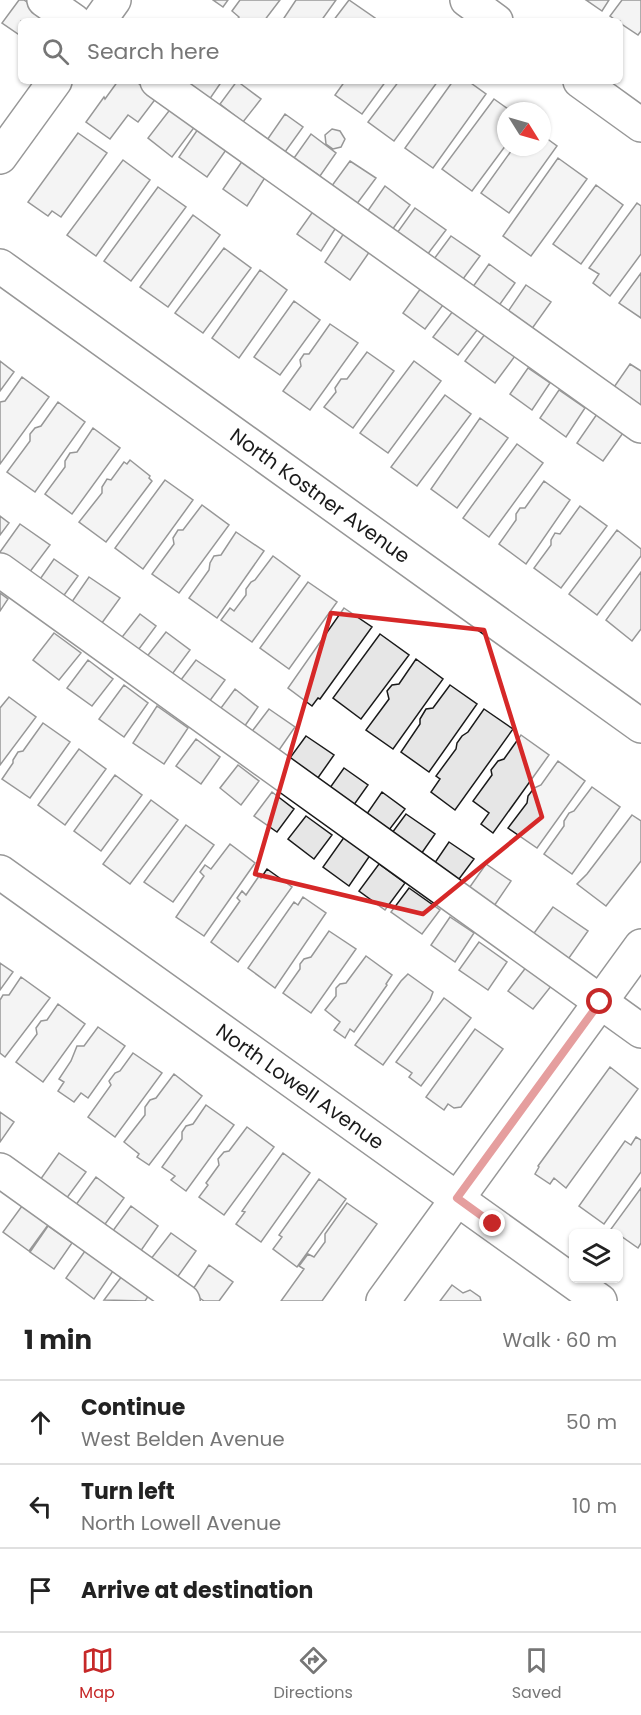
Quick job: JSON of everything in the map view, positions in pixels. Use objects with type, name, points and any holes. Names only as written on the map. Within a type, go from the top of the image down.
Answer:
[{"type":"street","points":[[44,0],[70,18]]},
{"type":"street","points":[[101,18],[114,0]]},
{"type":"street","points":[[467,0],[492,18]]},
{"type":"street","points":[[0,157],[53,84]]},
{"type":"street","points":[[161,84],[641,426]]},
{"type":"street","points":[[584,84],[641,125]]},
{"type":"street","name":"North Kostner Avenue","points":[[0,266],[641,726]]},
{"type":"street","points":[[0,570],[641,1031]]},
{"type":"street","name":"North Lowell Avenue","points":[[0,872],[600,1301]]},
{"type":"street","points":[[383,1301],[641,946]]},
{"type":"street","points":[[0,1170],[183,1301]]},
{"type":"highlighted area","points":[[331,613],[484,630],[542,817],[423,914],[255,874]]},
{"type":"building","points":[[19,0],[24,0],[44,14],[41,18],[18,18],[18,34],[2,23]]},
{"type":"building","points":[[213,0],[228,0],[223,7]]},
{"type":"building","points":[[240,0],[280,0],[266,18],[238,18],[232,11]]},
{"type":"building","points":[[296,0],[336,0],[323,18],[284,18]]},
{"type":"building","points":[[349,0],[375,18],[335,18]]},
{"type":"building","points":[[586,0],[609,0],[602,11]]},
{"type":"building","points":[[622,0],[641,0],[641,31],[638,35],[623,25],[623,18],[610,16]]},
{"type":"building","points":[[116,84],[139,84],[157,97],[138,122],[128,115],[110,139],[86,122],[104,97],[105,99]]},
{"type":"building","points":[[187,84],[220,84],[209,100]]},
{"type":"building","points":[[235,84],[241,84],[261,99],[243,122],[220,104]]},
{"type":"building","points":[[343,84],[384,84],[362,114],[335,95]]},
{"type":"building","points":[[397,84],[436,84],[394,141],[368,122]]},
{"type":"building","points":[[451,84],[472,84],[486,94],[433,168],[405,148]]},
{"type":"building","points":[[494,99],[498,102],[498,156],[472,191],[442,169]]},
{"type":"building","points":[[172,107],[196,125],[172,157],[148,138]]},
{"type":"building","points":[[285,114],[303,127],[285,152],[267,140]]},
{"type":"building","points":[[198,129],[226,150],[207,177],[179,157]]},
{"type":"building","points":[[332,129],[340,131],[345,139],[341,147],[333,149],[326,144],[325,135]]},
{"type":"building","points":[[78,133],[107,153],[61,217],[52,211],[48,216],[28,202]]},
{"type":"building","points":[[311,134],[336,153],[320,176],[294,158]]},
{"type":"building","points":[[551,142],[557,146],[551,154]]},
{"type":"building","points":[[508,156],[550,156],[509,213],[481,193]]},
{"type":"building","points":[[558,158],[587,179],[531,256],[503,236]]},
{"type":"building","points":[[123,160],[150,180],[96,256],[67,235]]},
{"type":"building","points":[[243,160],[266,176],[247,206],[223,189]]},
{"type":"building","points":[[350,161],[376,178],[356,205],[331,187]]},
{"type":"building","points":[[596,185],[623,205],[581,264],[553,244]]},
{"type":"building","points":[[385,186],[410,205],[392,230],[367,212]]},
{"type":"building","points":[[158,187],[186,207],[131,281],[104,261]]},
{"type":"building","points":[[637,203],[641,206],[641,254],[610,296],[593,283],[599,274],[589,268]]},
{"type":"building","points":[[415,208],[446,230],[427,255],[397,233]]},
{"type":"building","points":[[314,210],[337,226],[321,251],[297,234]]},
{"type":"building","points":[[193,215],[220,235],[168,307],[140,287]]},
{"type":"building","points":[[344,233],[370,251],[350,280],[325,262]]},
{"type":"building","points":[[451,236],[480,256],[463,279],[434,259]]},
{"type":"building","points":[[224,248],[251,268],[203,333],[175,313]]},
{"type":"building","points":[[489,264],[515,283],[498,307],[472,288]]},
{"type":"building","points":[[260,270],[287,290],[239,358],[212,338]]},
{"type":"building","points":[[641,273],[641,318],[619,303]]},
{"type":"building","points":[[526,285],[551,302],[531,330],[507,313]]},
{"type":"building","points":[[421,288],[443,305],[425,329],[403,313]]},
{"type":"building","points":[[294,301],[320,320],[280,375],[254,357]]},
{"type":"building","points":[[453,311],[478,329],[458,355],[433,337]]},
{"type":"building","points":[[330,324],[358,343],[310,410],[283,391],[301,366],[300,360],[304,354],[309,354]]},
{"type":"building","points":[[485,334],[515,356],[495,383],[465,361]]},
{"type":"building","points":[[367,352],[394,371],[353,428],[324,407],[336,392],[335,388],[341,379],[347,379]]},
{"type":"building","points":[[0,361],[14,372],[0,391]]},
{"type":"building","points":[[414,361],[441,381],[388,453],[360,433]]},
{"type":"building","points":[[630,364],[641,371],[641,410],[612,390]]},
{"type":"building","points":[[528,368],[550,383],[532,410],[510,394]]},
{"type":"building","points":[[22,377],[49,397],[0,464],[0,402],[5,401]]},
{"type":"building","points":[[559,390],[585,408],[566,437],[540,418]]},
{"type":"building","points":[[445,395],[471,414],[417,486],[391,467]]},
{"type":"building","points":[[58,402],[85,422],[35,492],[7,472],[30,441],[30,434],[35,428],[41,426]]},
{"type":"building","points":[[597,414],[623,433],[603,461],[577,443]]},
{"type":"building","points":[[480,418],[508,438],[457,508],[431,489]]},
{"type":"building","points":[[93,428],[120,448],[72,514],[45,494],[65,467],[65,461],[70,453],[77,452]]},
{"type":"building","points":[[517,444],[543,463],[489,537],[463,518]]},
{"type":"building","points":[[130,460],[150,476],[152,481],[106,542],[79,522],[102,493],[102,487],[107,479],[111,480],[124,462],[127,464]]},
{"type":"building","points":[[165,480],[193,500],[143,569],[115,548]]},
{"type":"building","points":[[544,481],[570,500],[526,564],[499,544],[516,520],[516,514],[520,508],[525,508]]},
{"type":"building","points":[[202,505],[229,525],[179,593],[152,574],[174,544],[173,538],[178,530],[183,530]]},
{"type":"building","points":[[580,506],[607,526],[561,588],[534,568],[551,545],[555,533],[560,534]]},
{"type":"building","points":[[0,516],[9,523],[0,535]]},
{"type":"building","points":[[20,524],[50,545],[26,577],[0,558],[0,552]]},
{"type":"building","points":[[617,530],[641,549],[641,556],[597,615],[569,594]]},
{"type":"building","points":[[236,532],[264,551],[217,618],[189,598],[209,570],[214,556],[221,555]]},
{"type":"building","points":[[273,556],[300,576],[252,642],[221,620],[230,608],[234,611],[246,595],[246,589]]},
{"type":"building","points":[[54,559],[78,576],[62,598],[38,582]]},
{"type":"building","points":[[641,572],[641,629],[632,641],[606,620]]},
{"type":"building","points":[[89,577],[120,598],[99,627],[69,606]]},
{"type":"building","points":[[308,582],[337,602],[289,669],[260,648]]},
{"type":"building","points":[[0,593],[8,599],[0,611]]},
{"type":"building","points":[[344,608],[372,627],[320,699],[318,698],[312,706],[288,688]]},
{"type":"building","points":[[140,614],[156,626],[136,653],[119,641]]},
{"type":"building","points":[[166,632],[190,650],[170,677],[145,659]]},
{"type":"building","points":[[54,633],[81,653],[59,680],[33,660]]},
{"type":"building","points":[[380,634],[409,655],[361,719],[333,698]]},
{"type":"building","points":[[416,659],[443,679],[393,749],[366,730],[389,699],[387,691],[392,685],[399,684]]},
{"type":"building","points":[[88,660],[113,679],[92,706],[67,688]]},
{"type":"building","points":[[196,660],[225,680],[206,706],[177,685]]},
{"type":"building","points":[[124,685],[148,703],[124,737],[99,719]]},
{"type":"building","points":[[450,685],[477,704],[429,772],[401,752],[420,724],[420,719],[426,709],[433,708]]},
{"type":"building","points":[[235,689],[258,707],[242,730],[218,712]]},
{"type":"building","points":[[9,697],[36,717],[0,765],[0,708]]},
{"type":"building","points":[[157,706],[188,728],[164,764],[133,743]]},
{"type":"building","points":[[269,709],[295,727],[277,753],[250,734]]},
{"type":"building","points":[[484,709],[513,729],[455,810],[431,792],[440,779],[436,776],[456,749],[457,743]]},
{"type":"building","points":[[43,723],[70,742],[30,798],[2,779],[18,752],[23,751]]},
{"type":"building","points":[[521,735],[549,755],[493,833],[481,824],[489,813],[473,801],[492,775],[491,770],[498,761],[504,759]]},
{"type":"building","points":[[306,736],[334,755],[315,782],[287,762]]},
{"type":"building","points":[[196,739],[220,757],[201,784],[176,766]]},
{"type":"building","points":[[79,749],[106,769],[65,825],[38,805]]},
{"type":"building","points":[[558,761],[585,781],[537,848],[508,828],[527,803],[528,796],[534,788],[541,785]]},
{"type":"building","points":[[238,765],[259,781],[241,805],[220,788]]},
{"type":"building","points":[[344,768],[368,785],[351,809],[327,792]]},
{"type":"building","points":[[115,775],[142,795],[101,851],[74,831]]},
{"type":"building","points":[[592,787],[620,807],[572,874],[544,854],[564,826],[569,813],[574,811]]},
{"type":"building","points":[[272,792],[294,809],[277,832],[254,816]]},
{"type":"building","points":[[382,792],[405,809],[386,834],[364,818]]},
{"type":"building","points":[[151,800],[178,820],[130,884],[103,864]]},
{"type":"building","points":[[406,814],[435,834],[419,857],[389,837]]},
{"type":"building","points":[[632,815],[641,821],[641,861],[606,906],[577,884]]},
{"type":"building","points":[[306,816],[332,835],[314,859],[288,839]]},
{"type":"building","points":[[186,825],[214,845],[173,902],[144,882]]},
{"type":"building","points":[[345,836],[371,854],[349,886],[323,867]]},
{"type":"building","points":[[449,842],[474,859],[456,883],[432,867]]},
{"type":"building","points":[[230,844],[255,863],[204,936],[176,917],[204,876],[200,872],[205,865],[211,869]]},
{"type":"building","points":[[379,864],[405,883],[385,910],[359,891]]},
{"type":"building","points":[[486,864],[511,881],[492,909],[467,891]]},
{"type":"building","points":[[267,869],[292,887],[238,962],[211,942],[240,901],[237,898],[242,891],[246,895],[259,876],[261,878]]},
{"type":"building","points":[[409,888],[440,910],[422,934],[391,912]]},
{"type":"building","points":[[303,897],[326,913],[275,988],[248,968],[294,902],[298,905]]},
{"type":"building","points":[[553,907],[588,931],[564,965],[529,940]]},
{"type":"building","points":[[450,917],[474,933],[455,962],[431,945]]},
{"type":"building","points":[[329,931],[356,949],[311,1013],[283,993],[300,969],[300,964],[304,959],[311,957]]},
{"type":"building","points":[[479,942],[507,962],[488,990],[459,970]]},
{"type":"building","points":[[366,956],[392,975],[354,1032],[350,1029],[345,1038],[334,1030],[340,1022],[325,1010],[336,996],[336,988],[346,983]]},
{"type":"building","points":[[0,963],[13,972],[0,990]]},
{"type":"building","points":[[527,966],[552,985],[533,1009],[508,991]]},
{"type":"building","points":[[408,974],[433,992],[430,1000],[383,1065],[355,1045]]},
{"type":"building","points":[[21,977],[50,998],[5,1057],[0,1053],[0,1000],[3,995],[9,995]]},
{"type":"building","points":[[444,998],[471,1018],[421,1086],[409,1077],[412,1073],[396,1062]]},
{"type":"building","points":[[58,1004],[85,1024],[43,1082],[16,1062],[37,1034],[36,1028],[41,1021],[47,1020]]},
{"type":"building","points":[[98,1027],[125,1046],[88,1098],[81,1093],[74,1102],[58,1091],[64,1082],[59,1079],[71,1061],[77,1046],[84,1046]]},
{"type":"building","points":[[475,1029],[503,1049],[461,1107],[454,1108],[448,1104],[444,1110],[426,1097]]},
{"type":"building","points":[[133,1053],[162,1073],[115,1137],[88,1117],[111,1085],[109,1081],[115,1073],[120,1071]]},
{"type":"building","points":[[610,1067],[638,1089],[566,1188],[554,1178],[550,1184],[535,1174],[538,1166]]},
{"type":"building","points":[[174,1074],[202,1096],[149,1165],[137,1157],[139,1154],[124,1142],[145,1115],[145,1107],[150,1100],[156,1098]]},
{"type":"building","points":[[206,1105],[234,1125],[186,1191],[171,1180],[175,1176],[162,1167],[182,1139],[182,1132],[186,1126],[193,1124]]},
{"type":"building","points":[[0,1112],[14,1122],[0,1142]]},
{"type":"building","points":[[247,1127],[274,1147],[224,1215],[199,1197],[219,1165],[218,1159],[224,1152],[229,1151]]},
{"type":"building","points":[[636,1137],[641,1140],[641,1172],[604,1224],[579,1206],[625,1141],[631,1145]]},
{"type":"building","points":[[59,1153],[86,1172],[66,1199],[40,1180]]},
{"type":"building","points":[[283,1153],[310,1173],[261,1242],[236,1224],[245,1212],[242,1211]]},
{"type":"building","points":[[96,1177],[124,1198],[103,1227],[75,1206]]},
{"type":"building","points":[[319,1179],[346,1199],[297,1267],[273,1249],[282,1237],[279,1235]]},
{"type":"building","points":[[641,1188],[641,1243],[638,1248],[623,1237],[623,1229],[611,1229]]},
{"type":"building","points":[[347,1203],[377,1224],[322,1301],[281,1301],[304,1269],[299,1266],[308,1254],[314,1257],[325,1242],[325,1234]]},
{"type":"building","points":[[22,1206],[48,1225],[29,1251],[3,1232]]},
{"type":"building","points":[[131,1206],[158,1226],[140,1252],[112,1232]]},
{"type":"building","points":[[48,1226],[72,1243],[54,1269],[30,1252]]},
{"type":"building","points":[[171,1233],[196,1251],[176,1279],[150,1260]]},
{"type":"building","points":[[85,1251],[113,1271],[94,1299],[66,1278]]},
{"type":"building","points":[[209,1265],[233,1282],[219,1301],[204,1301],[191,1292]]},
{"type":"building","points":[[122,1276],[149,1295],[145,1301],[104,1300]]},
{"type":"building","points":[[452,1285],[463,1293],[470,1290],[480,1297],[481,1301],[440,1301]]},
{"type":"route","points":[[493,1224],[457,1198],[600,1002]]}]
